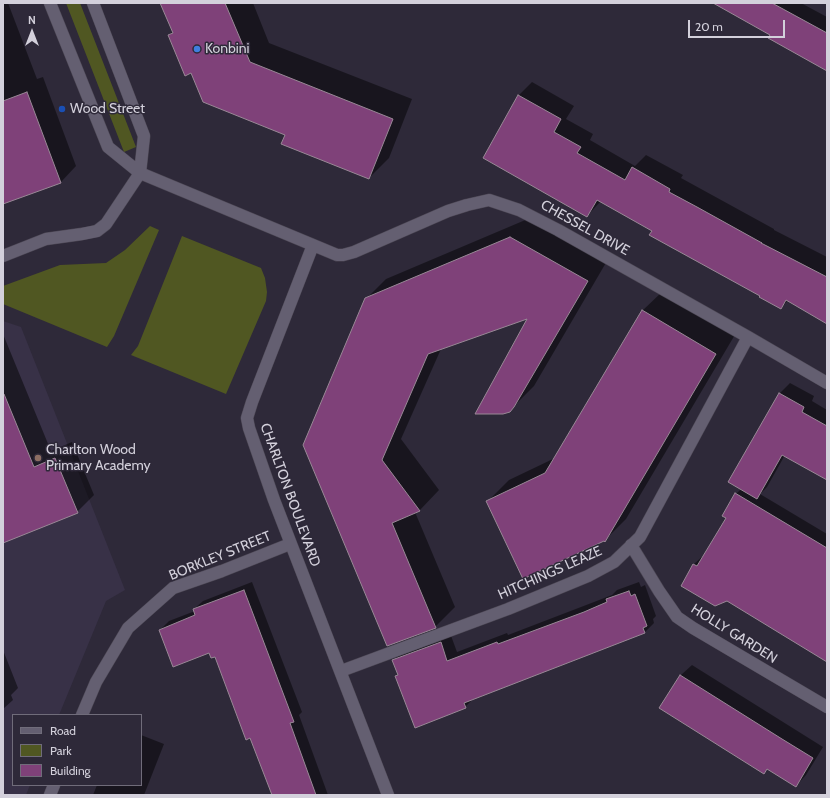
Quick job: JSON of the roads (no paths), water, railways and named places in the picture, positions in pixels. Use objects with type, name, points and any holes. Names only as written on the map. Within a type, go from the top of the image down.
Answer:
[{"type":"street","points":[[50,3],[108,147],[140,173],[313,245]]},
{"type":"street","points":[[3,256],[46,239],[97,231],[106,224],[140,173],[144,136],[93,3]]},
{"type":"street","name":"CHESSEL DRIVE","points":[[313,245],[337,255],[343,255],[354,252],[448,211],[489,200],[519,210],[551,226],[827,382]]},
{"type":"street","name":"CHARLTON BOULEVARD","points":[[313,245],[247,418],[249,428],[290,544],[388,795]]},
{"type":"street","name":"HITCHINGS LEAZE","points":[[341,672],[588,576],[614,562],[640,537],[748,337]]},
{"type":"street","name":"BORKLEY STREET","points":[[82,714],[96,682],[128,628],[173,588],[222,571],[290,544]]},
{"type":"street","name":"HOLLY GARDEN","points":[[631,545],[659,591],[678,617],[693,628],[827,708]]},
{"type":"place","name":"Konbini","points":[[197,49]]},
{"type":"place","name":"Wood Street","points":[[62,109]]},
{"type":"place","name":"Charlton Wood Primary Academy","points":[[38,458]]}]
